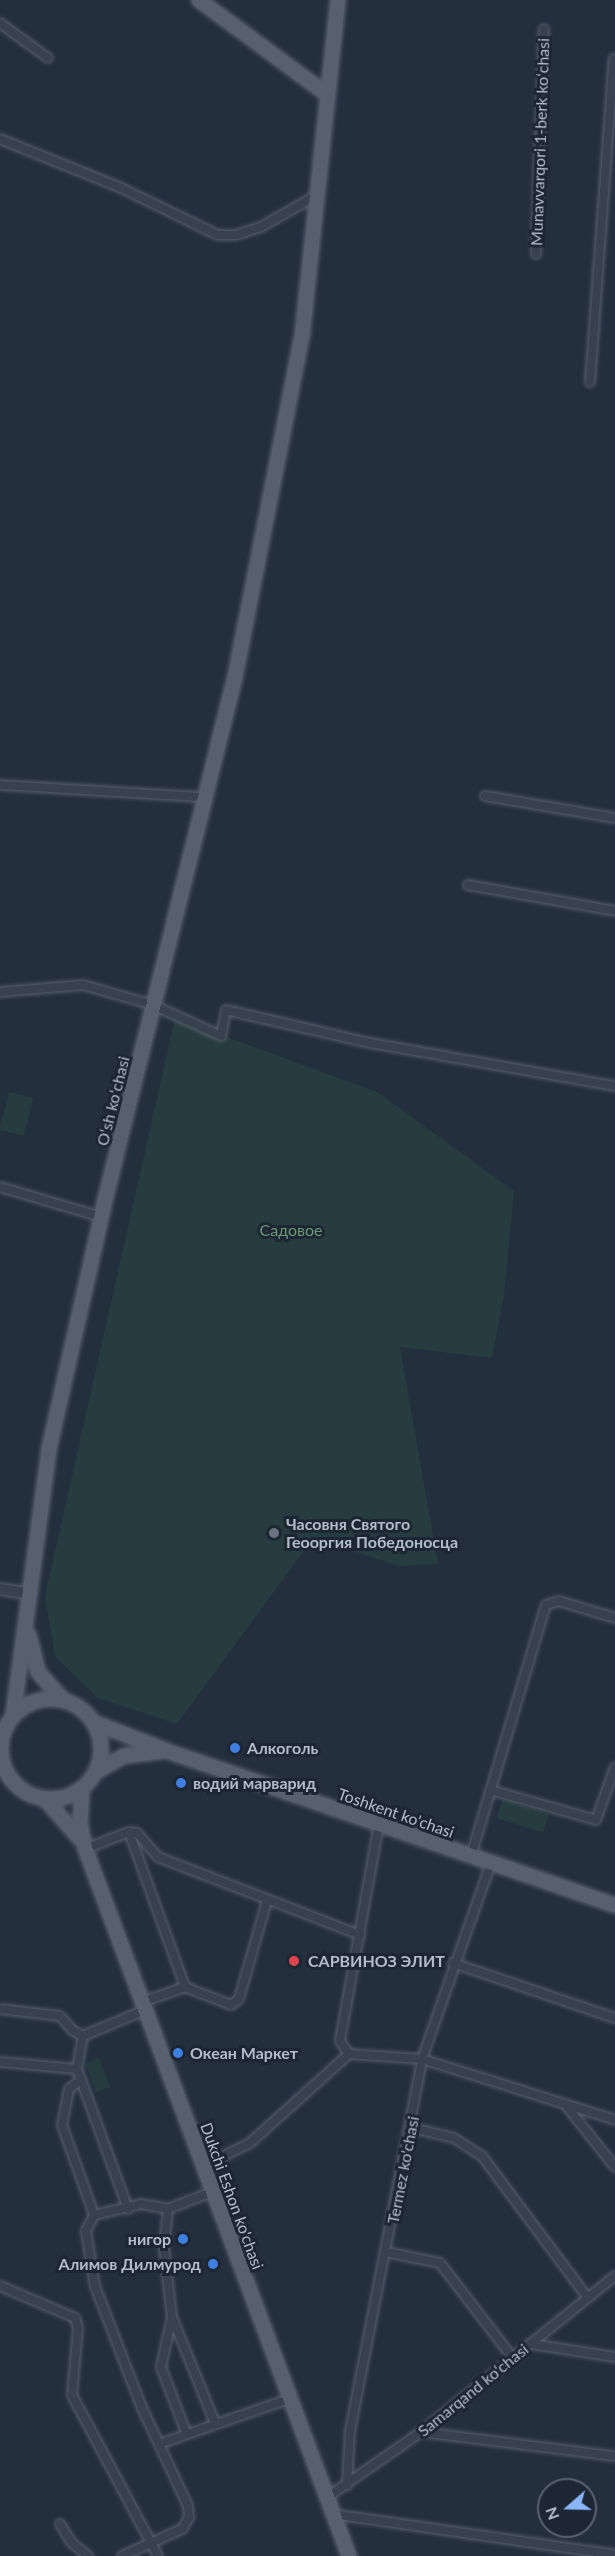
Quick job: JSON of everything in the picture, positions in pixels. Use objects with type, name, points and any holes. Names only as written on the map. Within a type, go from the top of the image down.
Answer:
[{"type":"main road","points":[[199,0],[325,93]]},
{"type":"main road","name":"Oʻsh koʻchasi","points":[[27,1615],[49,1449],[101,1217],[205,797],[250,600],[302,337],[325,93],[338,0]]},
{"type":"main road","points":[[27,1615],[30,1652],[38,1672],[63,1700],[74,1705],[93,1722],[101,1747],[95,1773]]},
{"type":"main road","points":[[27,1615],[13,1716],[5,1729],[1,1764],[18,1786],[45,1799],[69,1823],[85,1848]]},
{"type":"main road","points":[[13,1716],[36,1701],[63,1700]]},
{"type":"main road","name":"Toshkent ko'chasi","points":[[93,1722],[167,1751],[615,1905]]},
{"type":"main road","points":[[45,1799],[58,1798],[82,1788],[95,1773],[124,1756],[167,1751]]},
{"type":"main road","points":[[82,1788],[80,1824],[85,1848]]},
{"type":"main road","name":"Dukchi Eshon ko'chasi","points":[[85,1848],[349,2556]]},
{"type":"street","points":[[0,23],[48,58]]},
{"type":"street","name":"Munavvarqori 1-berk koʻchasi","points":[[536,254],[544,29]]},
{"type":"street","points":[[590,382],[614,59]]},
{"type":"street","points":[[0,139],[121,188],[218,236],[236,235],[261,227],[317,195]]},
{"type":"street","points":[[0,785],[205,797]]},
{"type":"street","points":[[485,796],[615,818]]},
{"type":"street","points":[[468,885],[615,911]]},
{"type":"street","points":[[0,992],[83,985],[153,1005],[221,1036],[226,1010],[370,1043],[615,1086]]},
{"type":"street","points":[[0,1187],[101,1217]]},
{"type":"street","points":[[0,1589],[30,1594]]},
{"type":"street","points":[[471,1856],[546,1605],[559,1601],[615,1618]]},
{"type":"street","points":[[490,1790],[596,1820],[615,1767]]},
{"type":"street","points":[[349,2054],[340,2041],[379,1824]]},
{"type":"street","points":[[85,1848],[129,1832],[137,1833],[158,1857],[360,1935]]},
{"type":"street","points":[[129,1832],[185,1987]]},
{"type":"street","name":"Termez ko'chasi","points":[[346,2486],[350,2430],[412,2128],[422,2059],[453,1963],[491,1863]]},
{"type":"street","points":[[83,2036],[185,1987],[231,2005],[239,1999],[267,1901]]},
{"type":"street","points":[[453,1963],[615,2018]]},
{"type":"street","points":[[0,2009],[60,2016],[72,2030],[83,2036]]},
{"type":"street","points":[[83,2036],[77,2069],[128,2209]]},
{"type":"street","points":[[203,2166],[250,2143],[349,2054],[422,2059],[615,2120]]},
{"type":"street","points":[[0,2062],[77,2069]]},
{"type":"street","points":[[81,2080],[69,2089],[62,2125],[94,2215],[86,2231],[96,2286],[159,2444],[188,2506],[189,2518],[182,2529],[137,2553],[123,2556]]},
{"type":"street","points":[[564,2102],[615,2167]]},
{"type":"street","points":[[412,2128],[454,2138],[482,2156],[588,2298]]},
{"type":"street","points":[[94,2215],[128,2209],[141,2204],[168,2209],[212,2192]]},
{"type":"street","points":[[168,2209],[164,2248],[172,2317],[215,2422]]},
{"type":"street","points":[[386,2252],[440,2263],[512,2357]]},
{"type":"street","name":"Samarqand ko‘chasi","points":[[326,2498],[421,2432],[615,2276]]},
{"type":"street","points":[[0,2286],[75,2318],[78,2328],[72,2395],[158,2556]]},
{"type":"street","points":[[172,2317],[161,2367],[186,2432]]},
{"type":"street","points":[[531,2344],[615,2357]]},
{"type":"street","points":[[159,2444],[186,2432],[289,2399]]},
{"type":"street","points":[[421,2432],[615,2456]]},
{"type":"street","points":[[332,2514],[615,2555]]},
{"type":"street","points":[[60,2524],[72,2543],[88,2556]]},
{"type":"green space","name":"Садовое","points":[[175,1018],[377,1092],[514,1191],[504,1295],[492,1358],[400,1347],[438,1564],[399,1566],[313,1538],[177,1724],[98,1698],[55,1657],[45,1596]]},
{"type":"green space","points":[[9,1092],[33,1098],[24,1136],[0,1130]]},
{"type":"green space","points":[[502,1800],[549,1814],[543,1832],[496,1818]]},
{"type":"green space","points":[[99,2058],[110,2087],[96,2092],[85,2063]]},
{"type":"place","name":"Часовня Святого Геооргия Победоносца","points":[[274,1533]]},
{"type":"place","name":"Алкоголь","points":[[235,1748]]},
{"type":"place","name":"водий марварид","points":[[181,1783]]},
{"type":"place","name":"САРВИНОЗ ЭЛИТ","points":[[294,1961]]},
{"type":"place","name":"Океан Маркет","points":[[178,2053]]},
{"type":"place","name":"нигор","points":[[183,2239]]},
{"type":"place","name":"Алимов Дилмурод","points":[[213,2264]]}]
